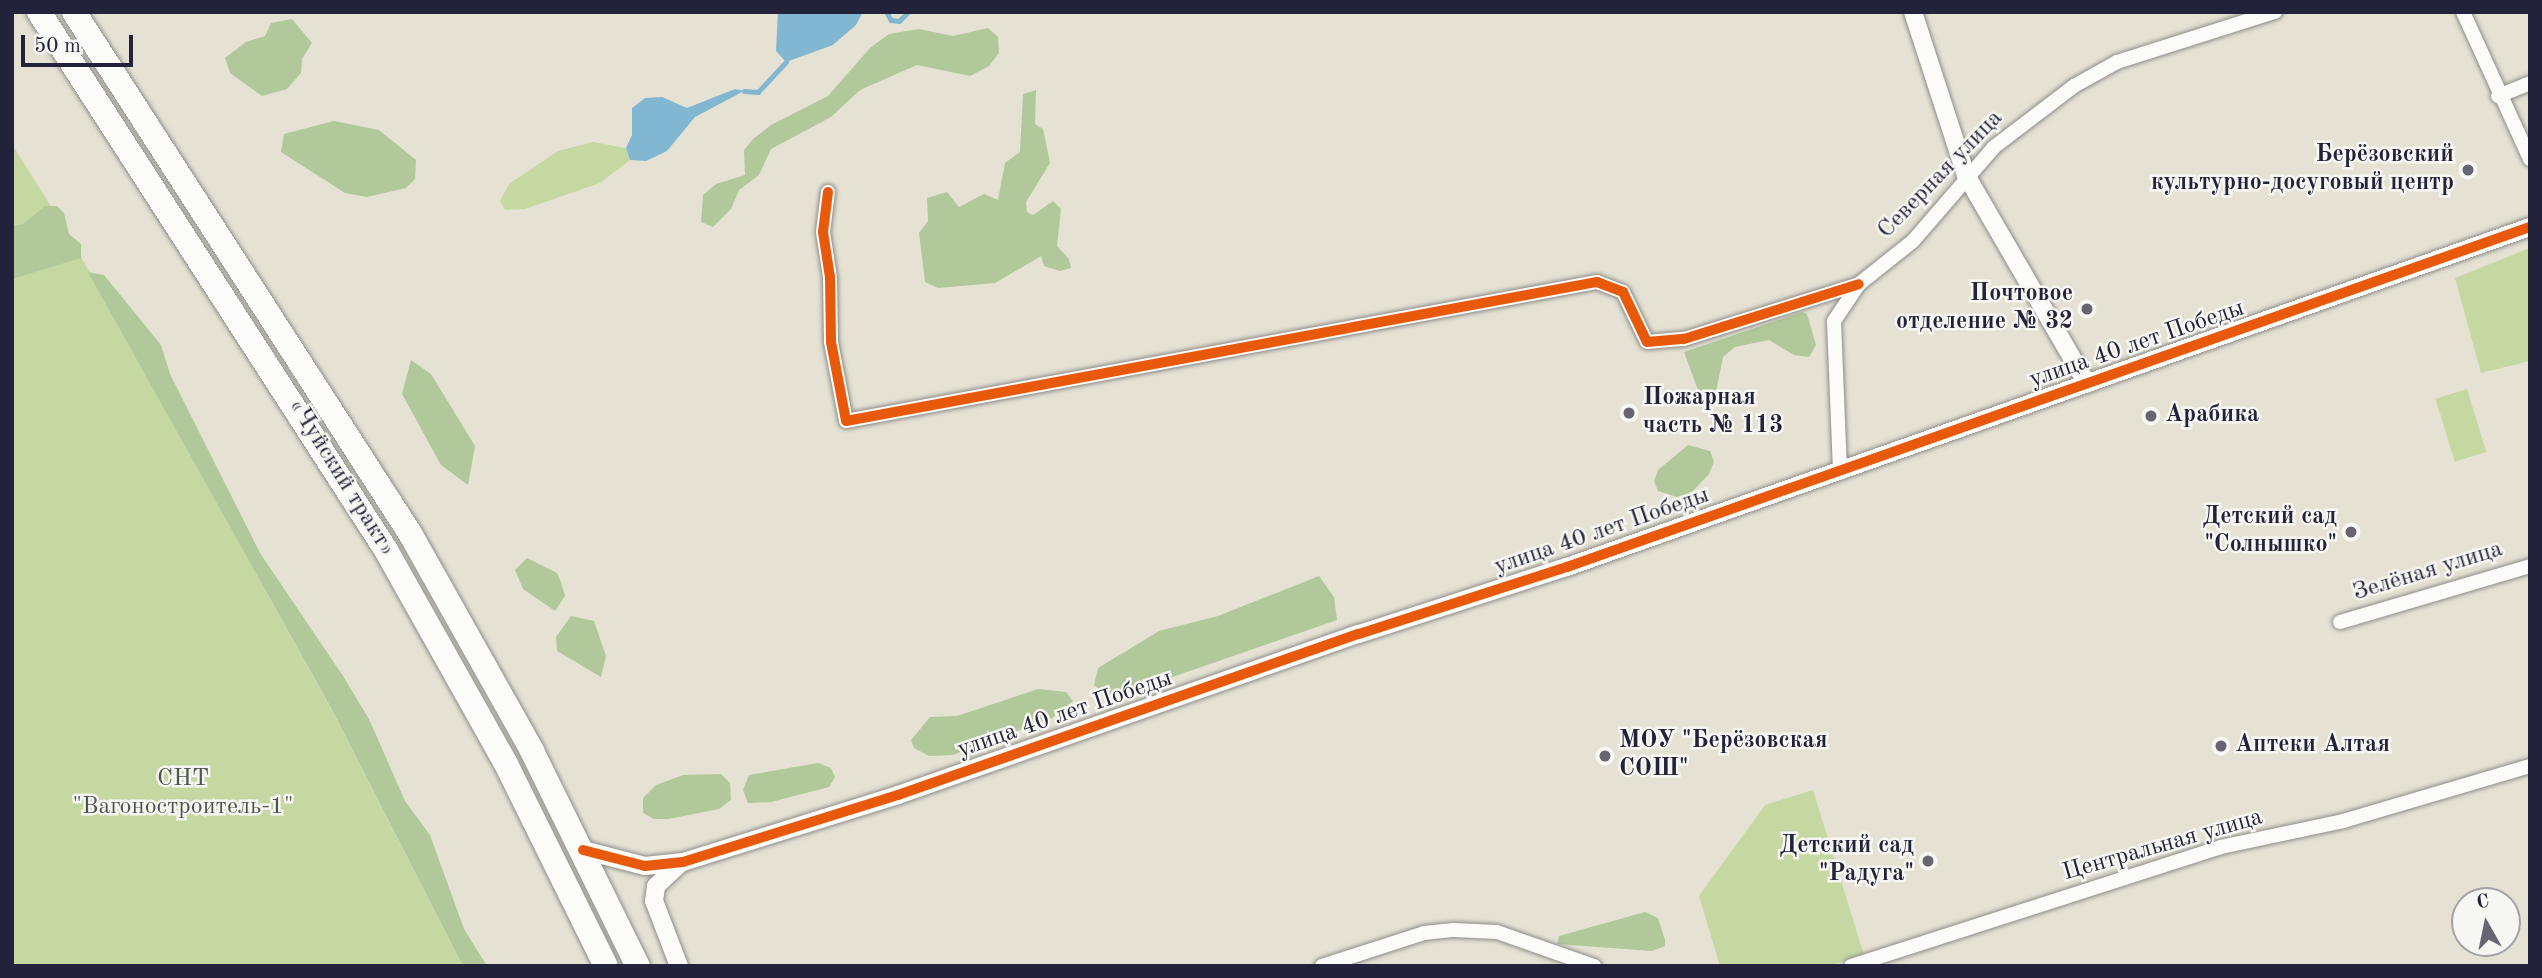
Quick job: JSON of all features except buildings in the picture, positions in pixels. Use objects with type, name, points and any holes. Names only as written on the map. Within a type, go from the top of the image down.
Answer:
[{"type":"highway","name":"«Чуйский тракт»","points":[[39,12],[386,550],[506,764],[606,966]]},
{"type":"highway","name":"«Чуйский тракт»","points":[[74,12],[411,535],[583,850],[638,966]]},
{"type":"street","points":[[1913,12],[1966,175],[2087,384]]},
{"type":"street","name":"Северная улица","points":[[1840,471],[1834,321],[1858,284],[1913,241],[1966,175],[2032,114],[2117,62],[2275,12]]},
{"type":"street","points":[[2463,12],[2498,96],[2530,159]]},
{"type":"street","points":[[2498,96],[2530,83]]},
{"type":"street","points":[[828,192],[823,232],[830,277],[831,342],[846,421],[1597,282],[1623,292],[1647,342],[1684,339],[1858,284]]},
{"type":"street","name":"улица 40 лет Победы","points":[[683,862],[898,795],[1840,471],[2530,227]]},
{"type":"street","name":"Зелёная улица","points":[[2340,622],[2530,566]]},
{"type":"street","name":"Центральная улица","points":[[1851,966],[2221,847],[2343,821],[2530,766]]},
{"type":"street","points":[[583,850],[645,866],[683,862]]},
{"type":"street","points":[[679,966],[654,901],[656,886],[668,871],[683,862]]},
{"type":"street","points":[[1322,966],[1424,933],[1454,930],[1497,932],[1594,966]]},
{"type":"green space","points":[[292,19],[312,43],[302,59],[301,73],[287,89],[262,96],[230,73],[225,58],[246,42],[265,36],[271,23]]},
{"type":"green space","points":[[988,28],[998,37],[999,53],[989,66],[970,76],[917,65],[860,90],[831,117],[771,149],[759,175],[739,190],[731,209],[713,227],[701,222],[703,195],[716,184],[745,175],[744,150],[753,139],[771,125],[828,96],[870,48],[889,34],[919,29],[953,36]]},
{"type":"green space","points":[[1036,90],[1035,124],[1043,129],[1050,163],[1026,202],[1027,212],[1033,215],[1053,201],[1061,209],[1057,246],[1069,259],[1071,268],[1060,271],[1044,266],[1041,256],[995,283],[938,288],[925,282],[919,233],[928,221],[927,198],[947,192],[959,207],[984,194],[998,200],[1005,163],[1020,152],[1023,94]]},
{"type":"green space","points":[[334,121],[379,130],[416,160],[415,179],[406,188],[367,197],[345,193],[281,152],[284,134]]},
{"type":"green space","points":[[593,142],[626,148],[630,160],[600,183],[525,209],[505,210],[500,201],[509,184],[558,151]]},
{"type":"green space","name":"СНТ \"Вагоностроитель-1\"","points":[[12,144],[70,237],[331,709],[463,966],[12,966]]},
{"type":"green space","points":[[45,206],[57,206],[64,213],[69,234],[81,244],[81,258],[12,279],[12,226],[23,224]]},
{"type":"green space","points":[[2530,248],[2530,361],[2481,373],[2455,278]]},
{"type":"green space","points":[[88,272],[104,275],[161,345],[170,374],[260,553],[369,719],[405,801],[430,835],[464,929],[487,966],[463,966],[331,708]]},
{"type":"green space","points":[[1802,312],[1807,314],[1816,345],[1809,357],[1794,355],[1769,340],[1735,347],[1723,357],[1716,392],[1705,398],[1698,390],[1684,352]]},
{"type":"green space","points":[[411,360],[431,374],[475,446],[468,485],[441,465],[402,394]]},
{"type":"green space","points":[[2467,389],[2486,452],[2455,462],[2435,399]]},
{"type":"green space","points":[[1688,445],[1710,451],[1714,462],[1709,474],[1690,494],[1677,497],[1658,491],[1654,481],[1658,470]]},
{"type":"green space","points":[[527,558],[557,573],[565,596],[555,611],[523,589],[515,570]]},
{"type":"green space","points":[[1319,576],[1334,597],[1337,620],[1135,690],[1106,695],[1094,685],[1098,668],[1159,631],[1218,616]]},
{"type":"green space","points":[[571,616],[594,621],[606,656],[601,677],[557,651],[556,637]]},
{"type":"green space","points":[[1038,689],[1066,692],[1073,701],[1052,718],[953,755],[929,756],[914,748],[911,740],[930,717],[957,716]]},
{"type":"green space","points":[[818,763],[831,768],[835,777],[829,787],[771,802],[748,803],[743,790],[749,775]]},
{"type":"green space","points":[[721,774],[730,783],[731,800],[719,809],[668,819],[654,819],[643,813],[643,798],[656,785],[683,775]]},
{"type":"green space","points":[[1813,790],[1864,955],[1829,966],[1720,966],[1699,896],[1765,805]]},
{"type":"green space","points":[[1645,912],[1658,918],[1665,946],[1652,951],[1557,944],[1559,936]]},
{"type":"water","points":[[778,12],[863,12],[856,25],[833,45],[786,62],[776,51]]},
{"type":"water","points":[[735,89],[744,91],[695,117],[667,151],[646,161],[630,160],[626,148],[632,135],[632,108],[645,98],[662,97],[687,108]]},
{"type":"waterway","points":[[887,12],[891,20],[899,21],[908,12]]},
{"type":"waterway","points":[[744,91],[758,92],[786,62]]},
{"type":"cycle path","points":[[828,192],[823,232],[830,277],[831,342],[846,421],[1597,282],[1623,292],[1647,342],[1684,339],[1859,284]]},
{"type":"cycle path","points":[[583,850],[645,866],[683,862],[898,795],[1359,634],[1567,567],[2530,227]]},
{"type":"place","name":"Берёзовский культурно-досуговый центр","points":[[2468,170]]},
{"type":"place","name":"Почтовое отделение № 32","points":[[2087,309]]},
{"type":"place","name":"Пожарная часть № 113","points":[[1629,413]]},
{"type":"place","name":"Арабика","points":[[2151,416]]},
{"type":"place","name":"Детский сад \"Солнышко\"","points":[[2351,532]]},
{"type":"place","name":"Аптеки Алтая","points":[[2221,746]]},
{"type":"place","name":"МОУ \"Берёзовская СОШ\"","points":[[1605,756]]},
{"type":"place","name":"Детский сад \"Радуга\"","points":[[1928,861]]}]
